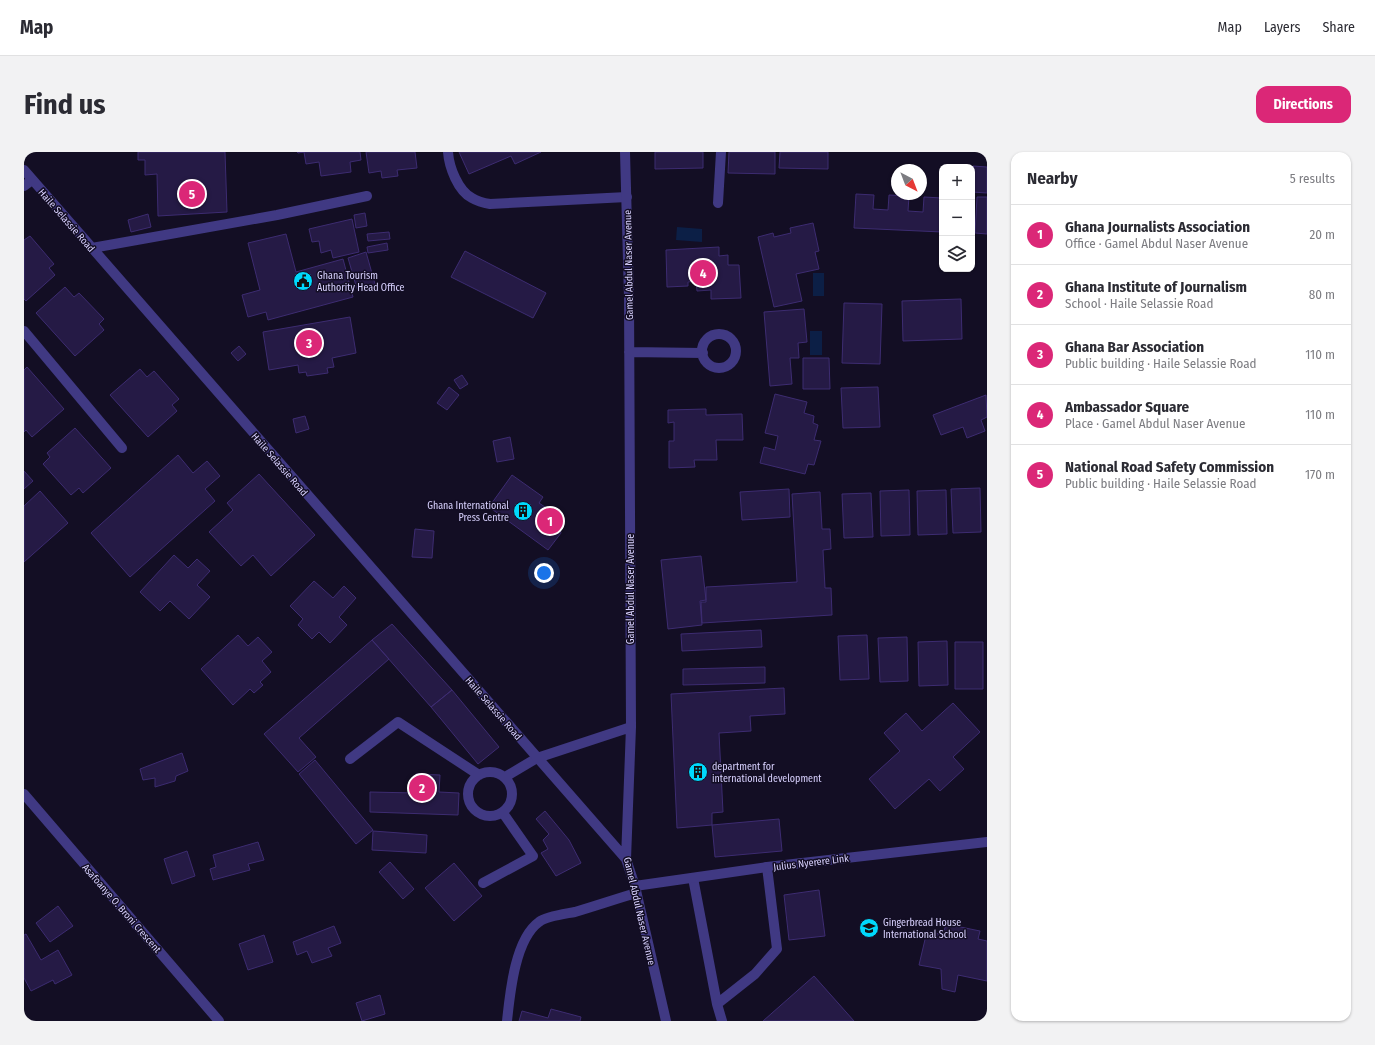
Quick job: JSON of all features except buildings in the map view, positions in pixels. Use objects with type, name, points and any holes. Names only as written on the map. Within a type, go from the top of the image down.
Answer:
[{"type":"street","points":[[448,152],[448,158],[459,186],[471,198],[490,204],[626,198]]},
{"type":"street","name":"Gamel Abdul Naser Avenue","points":[[626,152],[629,352],[631,727],[626,859],[635,890],[666,1021]]},
{"type":"street","points":[[718,203],[721,152]]},
{"type":"street","name":"Haile Selassie Road","points":[[24,170],[28,183],[92,248],[626,859]]},
{"type":"street","points":[[92,248],[277,215],[367,196]]},
{"type":"street","points":[[24,331],[122,448]]},
{"type":"street","points":[[629,352],[702,353]]},
{"type":"street","points":[[350,759],[398,722],[478,775]]},
{"type":"street","points":[[505,777],[537,758],[631,727]]},
{"type":"street","points":[[488,772],[497,773],[505,777],[512,789],[511,802],[503,813],[489,817],[476,812],[468,800],[469,786],[478,775],[488,772]]},
{"type":"street","name":"Asafoanye O. Broni Crescent","points":[[24,794],[219,1021]]},
{"type":"street","points":[[483,883],[534,856],[503,813]]},
{"type":"street","name":"Julius Nyerere Link","points":[[507,1021],[511,984],[523,943],[531,929],[540,921],[576,912],[635,890],[693,878],[767,867],[987,842]]},
{"type":"street","points":[[717,1004],[755,974],[777,949],[767,867]]},
{"type":"street","points":[[693,878],[717,1004],[722,1021]]},
{"type":"water","points":[[677,227],[702,229],[702,242],[676,240]]},
{"type":"water","points":[[813,273],[824,273],[824,296],[813,296]]},
{"type":"water","points":[[810,331],[822,331],[822,355],[810,355]]},
{"type":"place","name":"National Road Safety Commission","points":[[192,194]]},
{"type":"place","name":"Ambassador Square","points":[[703,273]]},
{"type":"place","name":"Ghana Tourism Authority Head Office","points":[[303,281]]},
{"type":"place","name":"Ghana Bar Association","points":[[309,343]]},
{"type":"place","name":"Ghana International Press Centre","points":[[523,511]]},
{"type":"place","name":"Ghana Journalists Association","points":[[550,521]]},
{"type":"place","name":"department for international development","points":[[698,772]]},
{"type":"place","name":"Ghana Institute of Journalism","points":[[422,788]]},
{"type":"place","name":"Gingerbread House International School","points":[[869,928]]}]
